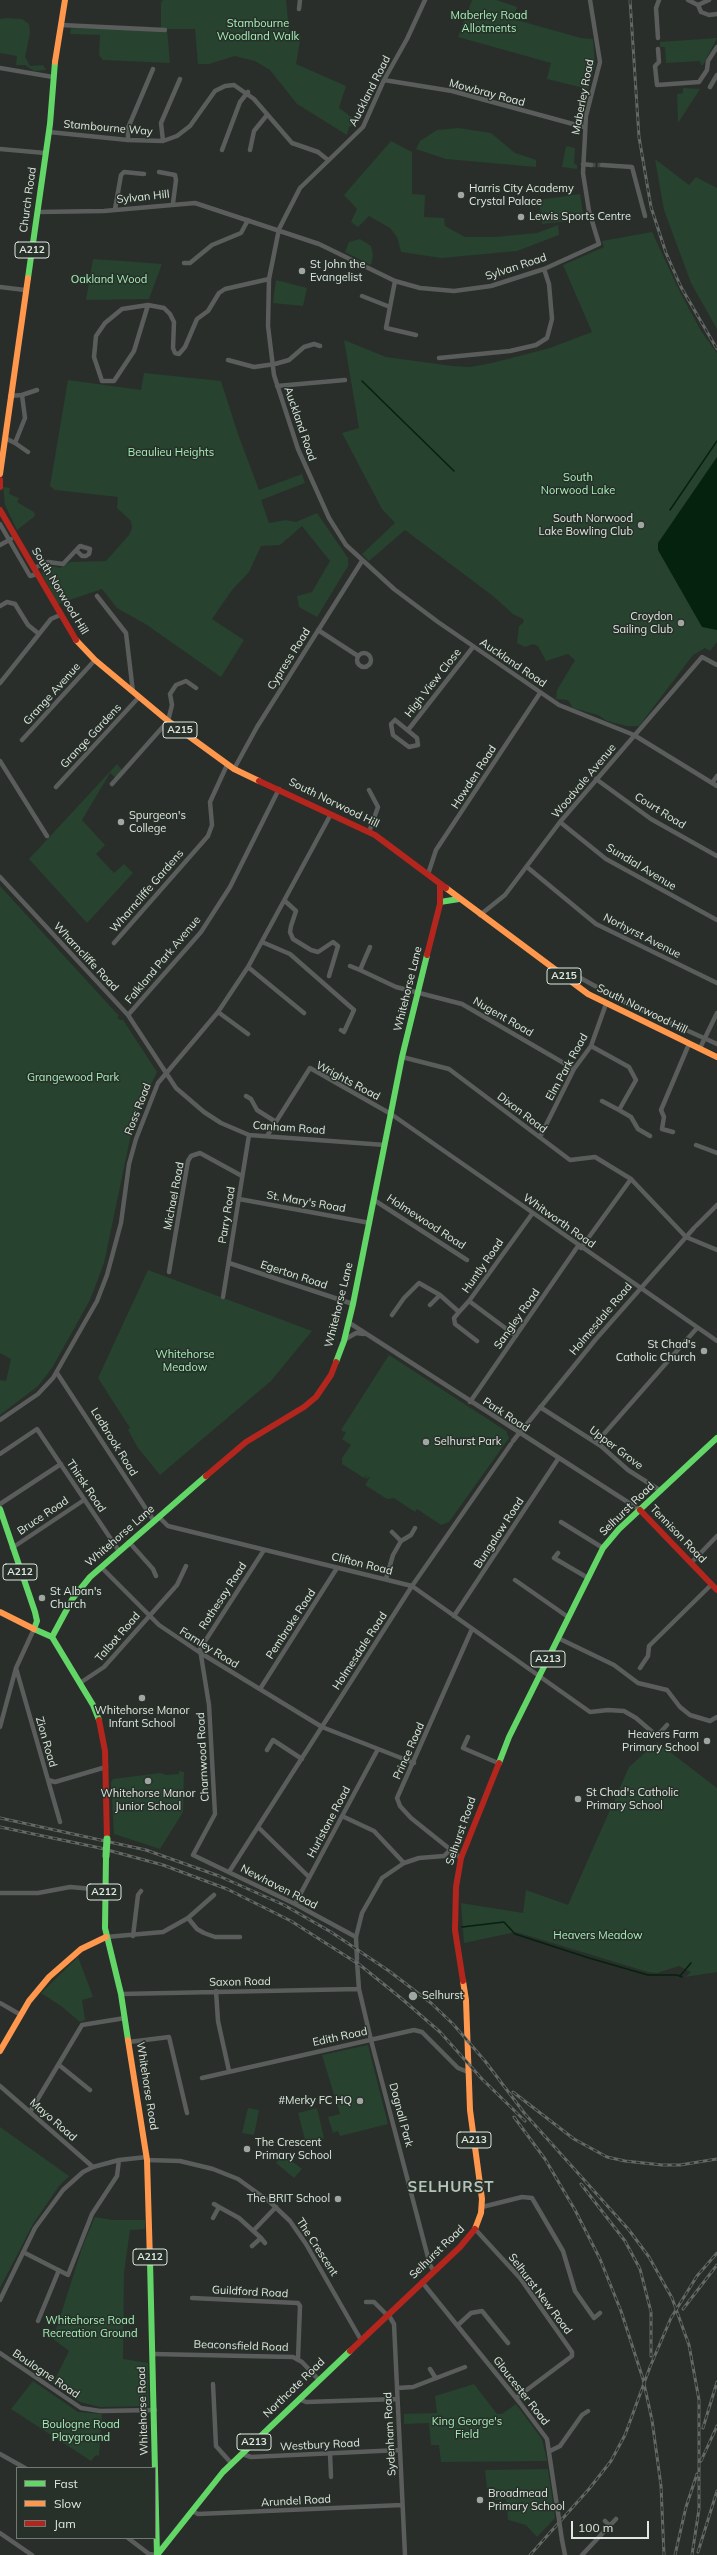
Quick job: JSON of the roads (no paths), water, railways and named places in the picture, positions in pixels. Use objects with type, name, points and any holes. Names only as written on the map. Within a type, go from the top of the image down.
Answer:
[{"type":"main road","name":"Church Road","points":[[0,474],[48,132],[53,77],[65,0]]},
{"type":"main road","points":[[0,480],[0,487]]},
{"type":"main road","name":"South Norwood Hill","points":[[0,510],[2,522],[22,556],[35,571],[72,635],[95,660],[168,721],[230,767],[370,832],[559,973],[606,1004],[717,1057]]},
{"type":"main road","name":"Whitehorse Lane","points":[[52,1637],[76,1593],[101,1567],[246,1442],[304,1407],[316,1397],[330,1375],[344,1341],[353,1304],[402,1057],[440,902],[440,885]]},
{"type":"main road","points":[[440,902],[454,898],[459,899]]},
{"type":"main road","name":"Selhurst Road","points":[[388,2314],[465,2242],[475,2229],[482,2207],[468,2072],[466,2000],[455,1924],[456,1887],[461,1858],[498,1763],[558,1638],[604,1548],[619,1529],[717,1438]]},
{"type":"main road","name":"Tennison Road","points":[[640,1510],[714,1587]]},
{"type":"main road","name":"A212","points":[[0,1512],[37,1617],[34,1629]]},
{"type":"main road","points":[[0,1612],[52,1637]]},
{"type":"main road","name":"Whitehorse Road","points":[[52,1637],[80,1683],[102,1724],[106,1767],[107,1839],[104,1890],[106,1937],[121,1994],[147,2158],[156,2467]]},
{"type":"main road","points":[[0,2051],[38,1989],[55,1971],[81,1949],[106,1937]]},
{"type":"main road","name":"Northcote Road","points":[[157,2555],[232,2464],[388,2314]]},
{"type":"main road","name":"Whitehorse Road","points":[[156,2472],[157,2555]]},
{"type":"main road","points":[[157,2535],[169,2540]]},
{"type":"street","points":[[298,9],[300,0]]},
{"type":"street","name":"Auckland Road","points":[[425,0],[407,39],[384,80],[361,131],[328,160],[300,188],[279,229],[269,279],[268,314],[272,365],[277,386],[298,449],[329,518],[346,545],[394,589],[559,705],[634,735],[715,785]]},
{"type":"street","name":"Maberley Road","points":[[590,0],[600,62],[584,127],[583,164],[585,192],[599,244]]},
{"type":"street","points":[[658,0],[656,8],[658,38]]},
{"type":"street","points":[[688,0],[698,5],[701,12],[709,15],[717,14]]},
{"type":"street","points":[[698,5],[709,0]]},
{"type":"street","points":[[61,25],[165,30]]},
{"type":"street","points":[[658,49],[659,62],[655,66],[657,85],[700,82],[707,70],[708,61],[717,47]]},
{"type":"street","points":[[0,68],[53,77]]},
{"type":"street","points":[[128,140],[128,128],[153,69]]},
{"type":"street","points":[[710,87],[717,75]]},
{"type":"street","points":[[163,141],[162,123],[180,79]]},
{"type":"street","name":"Mowbray Road","points":[[384,80],[452,92],[584,127]]},
{"type":"street","name":"Stambourne Way","points":[[48,132],[128,140],[163,141],[177,136],[190,126],[210,96],[221,88],[234,85],[248,92]]},
{"type":"street","points":[[222,150],[240,102],[248,92],[292,143],[318,152],[328,160]]},
{"type":"street","points":[[250,150],[254,131],[267,115]]},
{"type":"street","points":[[0,149],[45,154]]},
{"type":"street","points":[[583,164],[591,165]]},
{"type":"street","points":[[602,165],[632,167],[645,216]]},
{"type":"street","points":[[115,209],[120,175],[124,172],[144,174]]},
{"type":"street","points":[[159,172],[175,175],[176,180],[173,203]]},
{"type":"street","name":"Sylvan Hill","points":[[37,212],[115,209],[173,203],[195,203],[279,229]]},
{"type":"street","points":[[636,210],[643,208]]},
{"type":"street","points":[[184,263],[190,263],[212,245],[240,234],[248,220]]},
{"type":"street","name":"Sylvan Road","points":[[279,229],[319,244],[395,281],[420,288],[454,291],[491,286],[544,269],[599,244]]},
{"type":"street","points":[[439,358],[510,351],[536,345],[547,338],[551,325],[551,313],[549,284],[544,269]]},
{"type":"street","points":[[148,305],[134,351],[114,381],[102,381],[94,357],[96,336],[105,323],[122,309],[148,305],[164,308],[170,314],[174,322],[173,348],[174,353],[179,354],[185,347],[197,319],[208,311],[219,294],[225,289],[269,279]]},
{"type":"street","points":[[395,281],[386,328],[416,336]]},
{"type":"street","points":[[0,287],[25,290]]},
{"type":"street","points":[[362,296],[390,307]]},
{"type":"street","points":[[228,360],[254,368],[289,360],[304,346],[314,344],[320,346]]},
{"type":"street","points":[[277,386],[346,380]]},
{"type":"street","points":[[10,396],[37,390]]},
{"type":"street","points":[[14,444],[25,422],[22,394]]},
{"type":"street","points":[[5,438],[28,452]]},
{"type":"street","points":[[0,545],[12,538]]},
{"type":"street","points":[[35,571],[48,562],[63,564],[76,551]]},
{"type":"street","name":"Cypress Road","points":[[230,767],[242,753],[362,561]]},
{"type":"street","points":[[97,596],[126,633],[136,694]]},
{"type":"street","points":[[0,606],[7,602],[15,604],[28,625],[39,634]]},
{"type":"street","points":[[0,683],[51,619],[60,615]]},
{"type":"street","points":[[318,630],[358,656]]},
{"type":"street","name":"High View Close","points":[[408,730],[473,646]]},
{"type":"street","name":"Woodvale Avenue","points":[[480,915],[505,895],[560,822],[702,657],[717,665]]},
{"type":"street","name":"Grange Avenue","points":[[22,740],[95,660]]},
{"type":"street","points":[[112,784],[168,721],[172,705],[170,694],[176,685],[186,681],[196,688]]},
{"type":"street","name":"Howden Road","points":[[428,874],[436,850],[540,693]]},
{"type":"street","name":"Grange Gardens","points":[[56,787],[136,694]]},
{"type":"street","name":"High View Close","points":[[395,720],[408,730],[419,741],[418,745],[412,747],[407,746],[392,732],[391,724],[395,720]]},
{"type":"street","points":[[0,761],[46,836]]},
{"type":"street","name":"Wharncliffe Gardens","points":[[114,943],[208,836],[212,824],[210,802],[230,767]]},
{"type":"street","points":[[715,785],[717,776]]},
{"type":"street","name":"Court Road","points":[[596,779],[651,819],[717,856]]},
{"type":"street","name":"Falkland Park Avenue","points":[[128,1015],[201,932],[230,887],[279,789]]},
{"type":"street","points":[[369,790],[378,807],[370,832]]},
{"type":"street","name":"Ross Road","points":[[0,1420],[38,1394],[57,1373],[97,1301],[107,1275],[121,1224],[129,1164],[136,1139],[158,1083],[218,1012],[248,967],[331,814]]},
{"type":"street","name":"Sundial Avenue","points":[[560,822],[606,859],[717,920]]},
{"type":"street","name":"Norhyrst Avenue","points":[[527,867],[596,924],[717,983]]},
{"type":"street","name":"Wharncliffe Road","points":[[0,877],[128,1015],[166,1073]]},
{"type":"street","points":[[285,901],[296,911],[290,932],[293,939],[311,950],[318,952],[333,942],[338,946],[329,976]]},
{"type":"street","points":[[262,942],[290,954],[354,1010],[344,1032],[341,1030]]},
{"type":"street","points":[[360,970],[370,948]]},
{"type":"street","name":"Nugent Road","points":[[350,966],[396,987],[462,1004],[574,1069]]},
{"type":"street","points":[[248,967],[304,1013]]},
{"type":"street","points":[[559,973],[566,970],[624,1002],[717,1044]]},
{"type":"street","name":"Elm Park Road","points":[[540,1137],[574,1069],[591,1046],[606,1004]]},
{"type":"street","points":[[218,1012],[248,1034]]},
{"type":"street","points":[[700,1048],[717,1013]]},
{"type":"street","points":[[673,1132],[662,1129],[664,1117],[661,1110],[689,1044]]},
{"type":"street","points":[[591,1046],[629,1067],[636,1080],[619,1110]]},
{"type":"street","name":"Dixon Road","points":[[402,1057],[448,1069],[570,1160],[595,1157],[631,1179],[686,1236]]},
{"type":"street","name":"Wrights Road","points":[[267,1136],[310,1068],[391,1114]]},
{"type":"street","name":"Canham Road","points":[[166,1073],[176,1088],[204,1112],[221,1123],[249,1135],[385,1145]]},
{"type":"street","points":[[246,1096],[251,1099],[257,1110],[276,1122]]},
{"type":"street","points":[[602,1101],[631,1117],[638,1129],[650,1136]]},
{"type":"street","name":"Whitworth Road","points":[[391,1114],[579,1247],[717,1341]]},
{"type":"street","name":"Parry Road","points":[[223,1297],[249,1135]]},
{"type":"street","points":[[696,1145],[717,1153]]},
{"type":"street","name":"Michael Road","points":[[169,1272],[188,1161],[191,1156],[200,1154],[242,1176]]},
{"type":"street","name":"Sangley Road","points":[[470,1402],[579,1247],[631,1179]]},
{"type":"street","name":"St. Mary's Road","points":[[239,1199],[370,1223]]},
{"type":"street","name":"Holmewood Road","points":[[374,1200],[467,1260]]},
{"type":"street","name":"Holmesdale Road","points":[[230,1872],[412,1586],[518,1434],[640,1288],[686,1236],[717,1205]]},
{"type":"street","name":"Huntly Road","points":[[516,1336],[468,1302],[532,1214]]},
{"type":"street","points":[[686,1236],[717,1250]]},
{"type":"street","name":"Egerton Road","points":[[229,1263],[353,1304]]},
{"type":"street","points":[[392,1315],[404,1298],[419,1283],[440,1295],[459,1312]]},
{"type":"street","points":[[430,1306],[440,1295]]},
{"type":"street","points":[[468,1302],[454,1318],[455,1324],[477,1341]]},
{"type":"street","name":"Park Road","points":[[348,1322],[364,1334],[518,1434],[640,1510]]},
{"type":"street","points":[[596,1443],[697,1328]]},
{"type":"street","points":[[344,1341],[356,1333],[364,1334]]},
{"type":"street","name":"Ladbrook Road","points":[[57,1373],[156,1519]]},
{"type":"street","name":"Upper Grove","points":[[540,1407],[596,1443],[628,1470],[661,1491]]},
{"type":"street","name":"Thirsk Road","points":[[0,1454],[36,1430],[39,1431],[119,1551]]},
{"type":"street","name":"Bungalow Road","points":[[454,1616],[558,1459]]},
{"type":"street","points":[[0,1504],[61,1464]]},
{"type":"street","name":"Bruce Road","points":[[12,1548],[84,1500]]},
{"type":"street","name":"Clifton Road","points":[[156,1519],[168,1526],[412,1586],[590,1712],[608,1710],[624,1711],[636,1718],[656,1738],[667,1725]]},
{"type":"street","points":[[561,1522],[604,1548]]},
{"type":"street","points":[[386,1579],[393,1555],[401,1541],[411,1535],[415,1528]]},
{"type":"street","points":[[392,1532],[401,1541]]},
{"type":"street","points":[[691,1563],[717,1536]]},
{"type":"street","points":[[129,1542],[154,1569],[156,1576]]},
{"type":"street","name":"Rothesay Road","points":[[199,1652],[264,1550]]},
{"type":"street","points":[[558,1552],[554,1558],[588,1578]]},
{"type":"street","name":"Talbot Road","points":[[80,1683],[104,1667],[177,1585],[186,1566]]},
{"type":"street","name":"Farnley Road","points":[[101,1567],[148,1616],[171,1634],[199,1652],[322,1727],[414,1763]]},
{"type":"street","name":"Pembroke Road","points":[[260,1690],[337,1568]]},
{"type":"street","points":[[516,1580],[568,1618]]},
{"type":"street","points":[[640,1668],[650,1646],[714,1587]]},
{"type":"street","points":[[0,1727],[16,1668],[34,1629]]},
{"type":"street","name":"Prince Road","points":[[461,1858],[411,1818],[398,1802],[397,1798],[414,1763],[472,1629]]},
{"type":"street","points":[[558,1638],[614,1665],[638,1683],[667,1690],[680,1707],[690,1715],[710,1721],[717,1718]]},
{"type":"street","name":"Charnwood Road","points":[[193,1855],[216,1814],[209,1705],[199,1652]]},
{"type":"street","points":[[643,1663],[648,1667]]},
{"type":"street","name":"Zion Road","points":[[16,1668],[60,1822]]},
{"type":"street","points":[[468,1737],[463,1748],[498,1763]]},
{"type":"street","points":[[267,1750],[273,1740],[302,1759]]},
{"type":"street","name":"Hurlstone Road","points":[[295,1904],[378,1749]]},
{"type":"street","points":[[48,1780],[55,1782],[106,1767]]},
{"type":"street","points":[[342,1816],[374,1831],[404,1863]]},
{"type":"street","points":[[258,1827],[309,1877]]},
{"type":"street","name":"Dagnall Park","points":[[434,2271],[430,2265],[359,1989],[356,1937],[362,1913],[378,1884],[389,1872],[404,1863],[415,1859],[444,1856],[450,1850]]},
{"type":"street","name":"Newhaven Road","points":[[193,1855],[295,1904],[356,1937]]},
{"type":"street","points":[[0,1893],[27,1894],[70,1888],[104,1890]]},
{"type":"street","points":[[133,1936],[138,1895],[141,1891]]},
{"type":"street","points":[[106,1937],[133,1936],[163,1932],[188,1918],[214,1895]]},
{"type":"street","points":[[188,1918],[197,1929],[204,1933],[215,1937],[240,1938]]},
{"type":"street","name":"Saxon Road","points":[[121,1994],[359,1989]]},
{"type":"street","points":[[216,1992],[218,2021],[229,2071]]},
{"type":"street","points":[[0,2003],[21,2015]]},
{"type":"street","points":[[30,2112],[82,2025],[125,2018]]},
{"type":"street","name":"Edith Road","points":[[202,2078],[419,2030],[458,2068],[468,2072]]},
{"type":"street","points":[[129,2042],[169,2037],[187,2113]]},
{"type":"street","points":[[59,2065],[84,2088],[90,2090]]},
{"type":"street","name":"Mayo Road","points":[[0,2086],[93,2167]]},
{"type":"street","name":"The Crescent","points":[[0,2300],[36,2228],[63,2190],[83,2172],[93,2167],[118,2160],[147,2158],[195,2164],[229,2174],[251,2187],[276,2207],[298,2231],[318,2262],[361,2340]]},
{"type":"street","points":[[23,2252],[68,2275],[92,2214],[117,2176],[118,2160]]},
{"type":"street","points":[[482,2207],[522,2198],[532,2198],[563,2251],[575,2291],[594,2318],[600,2313]]},
{"type":"street","points":[[214,2204],[230,2212],[254,2230],[265,2243]]},
{"type":"street","points":[[213,2218],[219,2207]]},
{"type":"street","points":[[254,2230],[276,2207]]},
{"type":"street","name":"Selhurst New Road","points":[[475,2229],[520,2278],[572,2354],[516,2398]]},
{"type":"street","points":[[252,2246],[261,2238]]},
{"type":"street","points":[[38,2321],[59,2270]]},
{"type":"street","name":"Gloucester Road","points":[[422,2282],[458,2325],[544,2435],[550,2452],[565,2555]]},
{"type":"street","name":"Guildford Road","points":[[192,2298],[298,2303],[300,2306],[298,2359]]},
{"type":"street","points":[[366,2302],[374,2302],[388,2314]]},
{"type":"street","points":[[458,2325],[471,2313],[482,2311],[508,2344]]},
{"type":"street","name":"Sydenham Road","points":[[388,2314],[394,2324],[405,2555]]},
{"type":"street","points":[[503,2337],[508,2334]]},
{"type":"street","name":"Boulogne Road","points":[[0,2353],[81,2408],[100,2411],[155,2410]]},
{"type":"street","name":"Beaconsfield Road","points":[[153,2354],[185,2353],[287,2356],[298,2359],[319,2380]]},
{"type":"street","points":[[397,2388],[413,2387],[434,2377],[465,2366]]},
{"type":"street","points":[[430,2369],[434,2377]]},
{"type":"street","points":[[214,2384],[216,2446],[232,2464]]},
{"type":"street","points":[[299,2399],[306,2402],[397,2398]]},
{"type":"street","points":[[550,2452],[560,2446],[582,2415],[588,2411]]},
{"type":"street","name":"Westbury Road","points":[[242,2454],[251,2457],[400,2450]]},
{"type":"street","points":[[330,2453],[331,2477]]},
{"type":"street","points":[[0,2454],[23,2467]]},
{"type":"street","name":"Arundel Road","points":[[192,2511],[198,2514],[402,2505]]},
{"type":"street","points":[[582,2555],[616,2519]]},
{"type":"street","points":[[605,2521],[610,2526]]},
{"type":"street","points":[[0,2533],[32,2555]]},
{"type":"street","points":[[129,2539],[149,2554],[157,2555]]},
{"type":"waterway","points":[[362,381],[454,471]]},
{"type":"waterway","points":[[670,510],[717,441]]},
{"type":"waterway","points":[[462,1927],[504,1922],[515,1934],[589,1958],[648,1975],[677,1975],[682,1977]]},
{"type":"waterway","points":[[680,1976],[691,1963]]},
{"type":"tunnel","points":[[591,165],[602,165]]},
{"type":"railway","points":[[630,0],[639,137],[651,207],[666,253],[681,287],[717,349]]},
{"type":"railway","points":[[0,1818],[146,1850],[219,1876],[284,1905],[331,1932],[389,1971],[431,2003],[453,2024],[485,2061],[525,2114],[629,2230],[649,2257],[672,2298],[689,2345],[699,2400],[699,2509],[692,2555]]},
{"type":"railway","points":[[0,1827],[100,1848],[163,1865],[227,1889],[291,1921],[360,1965],[402,1999],[440,2032],[482,2079],[525,2121]]},
{"type":"railway","points":[[513,2092],[574,2139],[607,2157],[625,2161],[662,2165],[680,2165],[717,2159]]},
{"type":"railway","points":[[514,2117],[545,2159],[575,2210],[600,2259],[621,2311],[643,2379],[652,2420],[661,2486],[664,2555]]},
{"type":"railway","points":[[581,2184],[625,2241],[640,2269],[651,2312],[651,2356]]},
{"type":"railway","points":[[530,2555],[589,2489],[611,2461],[625,2435],[650,2367],[671,2318],[697,2276],[717,2253]]},
{"type":"railway","points":[[683,2309],[717,2265]]},
{"type":"railway","points":[[703,2428],[717,2382]]},
{"type":"railway","points":[[701,2461],[717,2426]]},
{"type":"railway","points":[[675,2555],[686,2507],[697,2474]]},
{"type":"railway","points":[[698,2552],[717,2491]]},
{"type":"place","name":"Harris City Academy Crystal Palace","points":[[461,195]]},
{"type":"place","name":"Lewis Sports Centre","points":[[521,217]]},
{"type":"place","name":"St John the Evangelist","points":[[302,271]]},
{"type":"place","name":"South Norwood Lake Bowling Club","points":[[641,525]]},
{"type":"place","name":"Croydon Sailing Club","points":[[681,623]]},
{"type":"place","name":"Spurgeon's College","points":[[121,822]]},
{"type":"place","name":"St Chad's Catholic Church","points":[[704,1351]]},
{"type":"place","name":"Selhurst Park","points":[[426,1442]]},
{"type":"place","name":"St Alban's Church","points":[[42,1598]]},
{"type":"place","name":"Whitehorse Manor Infant School","points":[[142,1698]]},
{"type":"place","name":"Heavers Farm Primary School","points":[[707,1741]]},
{"type":"place","name":"Whitehorse Manor Junior School","points":[[148,1781]]},
{"type":"place","name":"St Chad's Catholic Primary School","points":[[578,1799]]},
{"type":"place","name":"Selhurst","points":[[413,1996]]},
{"type":"place","name":"#Merky FC HQ","points":[[360,2101]]},
{"type":"place","name":"The Crescent Primary School","points":[[247,2149]]},
{"type":"place","name":"The BRIT School","points":[[338,2199]]},
{"type":"place","name":"Broadmead Primary School","points":[[480,2500]]},
{"type":"district","name":"SELHURST","points":[[451,2187]]},
{"type":"park label","name":"Maberley Road Allotments","points":[[489,22]]},
{"type":"park label","name":"Stambourne Woodland Walk","points":[[258,30]]},
{"type":"park label","name":"Oakland Wood","points":[[109,280]]},
{"type":"park label","name":"Beaulieu Heights","points":[[171,453]]},
{"type":"park label","name":"South Norwood Lake","points":[[578,484]]},
{"type":"park label","name":"Grangewood Park","points":[[73,1078]]},
{"type":"park label","name":"Whitehorse Meadow","points":[[185,1361]]},
{"type":"park label","name":"Heavers Meadow","points":[[598,1936]]},
{"type":"park label","name":"Whitehorse Road Recreation Ground","points":[[90,2327]]},
{"type":"park label","name":"King George's Field","points":[[467,2428]]},
{"type":"park label","name":"Boulogne Road Playground","points":[[81,2431]]}]
